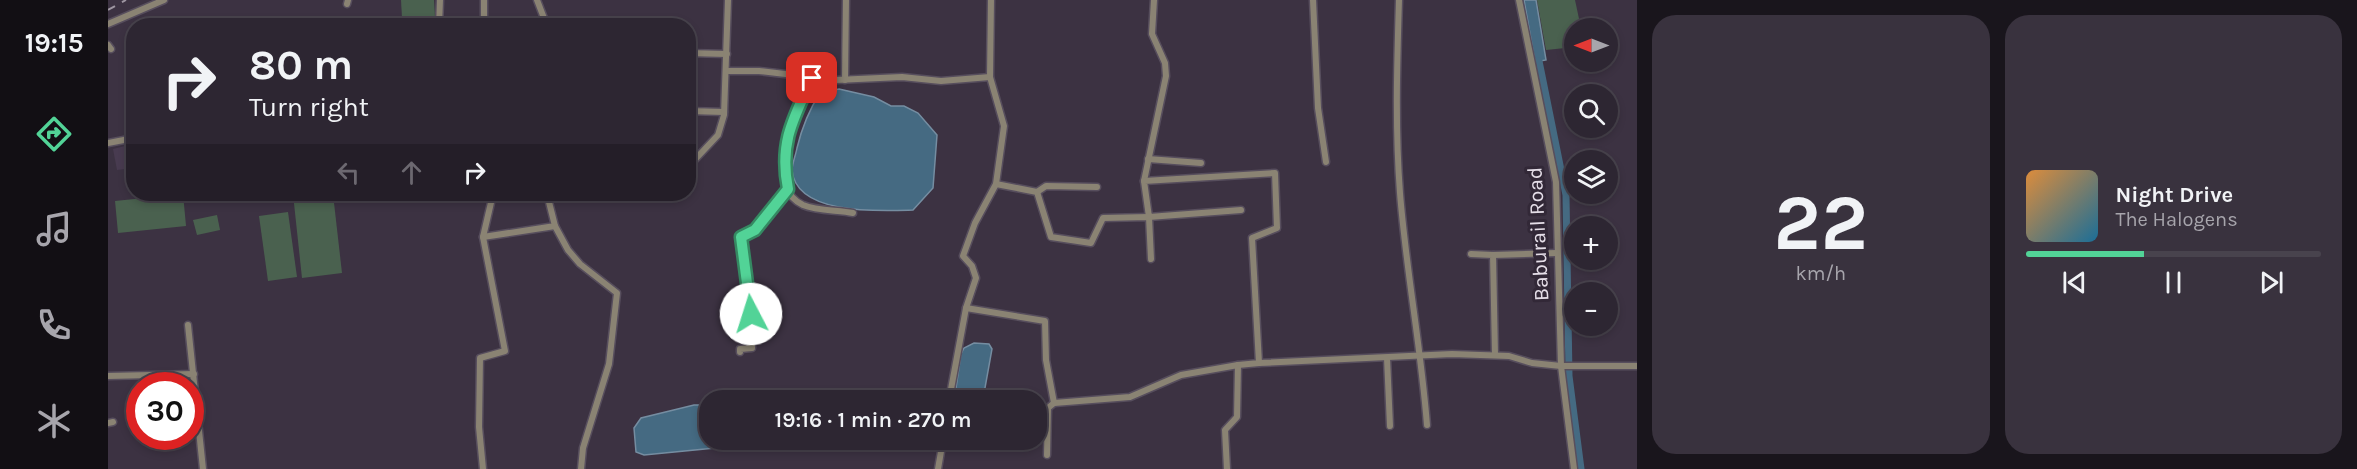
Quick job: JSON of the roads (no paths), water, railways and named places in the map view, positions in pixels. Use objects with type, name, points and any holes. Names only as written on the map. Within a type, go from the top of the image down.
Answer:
[{"type":"street","points":[[108,24],[164,0]]},
{"type":"street","points":[[439,18],[440,0]]},
{"type":"street","points":[[484,0],[484,18]]},
{"type":"street","points":[[537,0],[544,18]]},
{"type":"street","points":[[696,158],[718,135],[724,112],[728,0]]},
{"type":"street","points":[[845,80],[846,0]]},
{"type":"street","points":[[951,390],[966,308],[976,278],[972,266],[963,256],[975,223],[996,184],[1004,126],[990,77],[992,0]]},
{"type":"street","points":[[1151,259],[1144,181],[1166,76],[1165,63],[1152,34],[1154,0]]},
{"type":"street","points":[[1313,0],[1318,108],[1326,162]]},
{"type":"street","points":[[1399,0],[1397,147],[1416,334],[1422,357],[1427,425]]},
{"type":"street","name":"Baburail Road","points":[[1519,0],[1556,182],[1556,253],[1561,366],[1574,469]]},
{"type":"street","points":[[696,53],[727,54]]},
{"type":"street","points":[[726,71],[759,71],[845,80],[902,77],[941,81],[990,77]]},
{"type":"street","points":[[812,78],[787,136],[783,165],[788,189],[802,204],[853,213]]},
{"type":"street","points":[[696,111],[724,112]]},
{"type":"street","points":[[108,143],[126,140]]},
{"type":"street","points":[[1148,159],[1201,163]]},
{"type":"street","points":[[1144,181],[1275,173],[1277,228],[1252,238],[1259,363]]},
{"type":"street","points":[[996,184],[1037,192],[1046,186],[1097,188]]},
{"type":"street","points":[[740,352],[740,349],[752,348],[741,237],[755,230],[788,189]]},
{"type":"street","points":[[1037,192],[1051,237],[1091,243],[1103,218],[1241,210]]},
{"type":"street","points":[[483,469],[479,427],[480,358],[505,351],[483,237],[491,201]]},
{"type":"street","points":[[549,201],[555,226],[568,250],[580,264],[617,293],[609,364],[584,442],[580,469]]},
{"type":"street","points":[[483,237],[555,226]]},
{"type":"street","points":[[1471,254],[1556,253]]},
{"type":"street","points":[[1493,255],[1495,356]]},
{"type":"street","points":[[966,308],[1045,321],[1046,360],[1054,403]]},
{"type":"street","points":[[188,325],[194,372]]},
{"type":"street","points":[[1047,455],[1048,408],[1054,403],[1130,397],[1181,375],[1238,364],[1452,354],[1495,356],[1561,366],[1637,366]]},
{"type":"street","points":[[1387,358],[1390,426]]},
{"type":"street","points":[[1227,469],[1225,430],[1233,425],[1237,417],[1238,364]]},
{"type":"street","points":[[108,376],[126,376]]},
{"type":"street","points":[[201,450],[203,469]]},
{"type":"street","points":[[938,469],[941,450]]},
{"type":"water","points":[[1524,0],[1536,0],[1546,60],[1535,62]]},
{"type":"water","points":[[839,89],[874,97],[891,106],[904,106],[918,113],[937,135],[933,188],[913,210],[881,211],[842,208],[808,196],[797,185],[792,168],[806,119],[820,93]]},
{"type":"water","points":[[974,343],[989,344],[992,349],[985,390],[956,390],[961,354],[964,348]]},
{"type":"water","points":[[699,405],[699,450],[644,455],[636,452],[634,428],[641,418]]},
{"type":"waterway","points":[[1539,61],[1566,195],[1569,376],[1581,469]]},
{"type":"railway","points":[[108,10],[126,0]]}]
